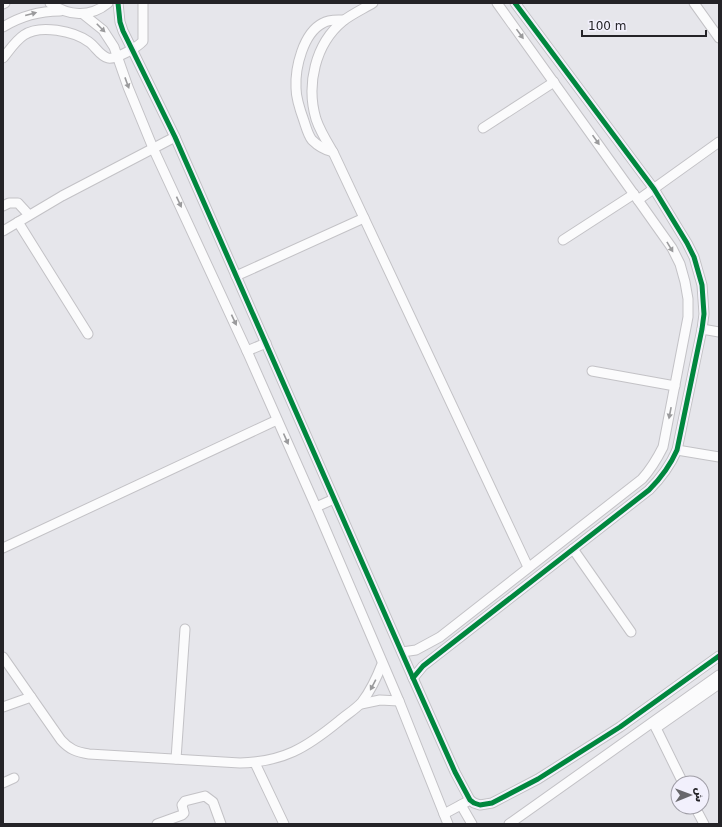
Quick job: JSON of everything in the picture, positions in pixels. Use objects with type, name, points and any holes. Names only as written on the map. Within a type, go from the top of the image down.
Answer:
[{"type":"street","points":[[50,3],[62,11],[83,14],[97,10],[108,3]]},
{"type":"street","points":[[118,3],[120,22],[132,49],[146,74],[175,138],[413,678],[455,772],[470,800],[480,805],[492,803],[538,778],[620,726],[719,656]]},
{"type":"street","points":[[3,58],[24,35],[29,32],[42,30],[57,31],[74,35],[88,42],[104,57],[108,58],[118,56],[132,49],[143,41],[143,3]]},
{"type":"street","points":[[373,3],[344,20],[333,31],[324,44],[317,59],[313,74],[313,106],[317,121],[333,152],[528,567]]},
{"type":"street","points":[[402,652],[416,650],[440,637],[642,479],[648,472],[657,460],[663,447],[688,317],[688,299],[685,282],[680,264],[672,248],[497,3]]},
{"type":"street","points":[[694,3],[719,38]]},
{"type":"street","points":[[413,678],[423,666],[649,490],[660,479],[677,450],[702,329],[704,300],[699,271],[688,243],[654,189],[517,4]]},
{"type":"street","points":[[3,27],[27,15],[44,11],[62,11]]},
{"type":"street","points":[[83,14],[103,30],[110,38],[118,56],[128,87],[154,148],[248,351],[316,507],[399,701],[448,824]]},
{"type":"street","points":[[333,152],[325,150],[312,140],[298,102],[296,76],[302,52],[308,38],[314,30],[323,23],[334,20],[344,20]]},
{"type":"street","points":[[533,52],[546,44]]},
{"type":"street","points":[[482,128],[554,82]]},
{"type":"street","points":[[3,231],[62,196],[175,138]]},
{"type":"street","points":[[563,240],[636,197],[654,189],[719,142]]},
{"type":"street","points":[[3,206],[9,203],[18,203],[29,215]]},
{"type":"street","points":[[236,276],[364,218]]},
{"type":"street","points":[[18,222],[88,334]]},
{"type":"street","points":[[702,329],[719,332]]},
{"type":"street","points":[[248,351],[266,344]]},
{"type":"street","points":[[592,371],[675,386]]},
{"type":"street","points":[[3,548],[277,420]]},
{"type":"street","points":[[677,450],[719,457]]},
{"type":"street","points":[[648,472],[660,479]]},
{"type":"street","points":[[316,507],[334,499]]},
{"type":"street","points":[[573,549],[631,632]]},
{"type":"street","points":[[176,759],[186,629]]},
{"type":"street","points":[[440,637],[448,647]]},
{"type":"street","points":[[3,657],[60,740],[72,750],[89,754],[255,763],[286,756],[309,744],[361,704],[373,685],[382,664]]},
{"type":"street","points":[[654,725],[719,675]]},
{"type":"street","points":[[509,824],[654,725],[719,684]]},
{"type":"street","points":[[3,707],[31,697]]},
{"type":"street","points":[[361,704],[380,700],[399,701]]},
{"type":"street","points":[[654,725],[679,775]]},
{"type":"street","points":[[255,763],[284,824]]},
{"type":"street","points":[[3,783],[14,778]]},
{"type":"street","points":[[157,824],[182,816],[184,813],[183,803],[185,801],[205,796],[213,802],[221,824]]},
{"type":"street","points":[[444,814],[470,800]]},
{"type":"street","points":[[460,805],[472,824]]},
{"type":"street","points":[[699,815],[704,824]]},
{"type":"cycle path","points":[[118,3],[120,22],[123,31],[175,137],[413,678],[455,772],[470,800],[480,805],[492,803],[538,779],[620,727],[719,656]]},
{"type":"cycle path","points":[[413,678],[423,666],[649,490],[657,481],[668,467],[677,450],[702,329],[704,314],[702,285],[694,257],[687,243],[654,189],[515,3]]}]
